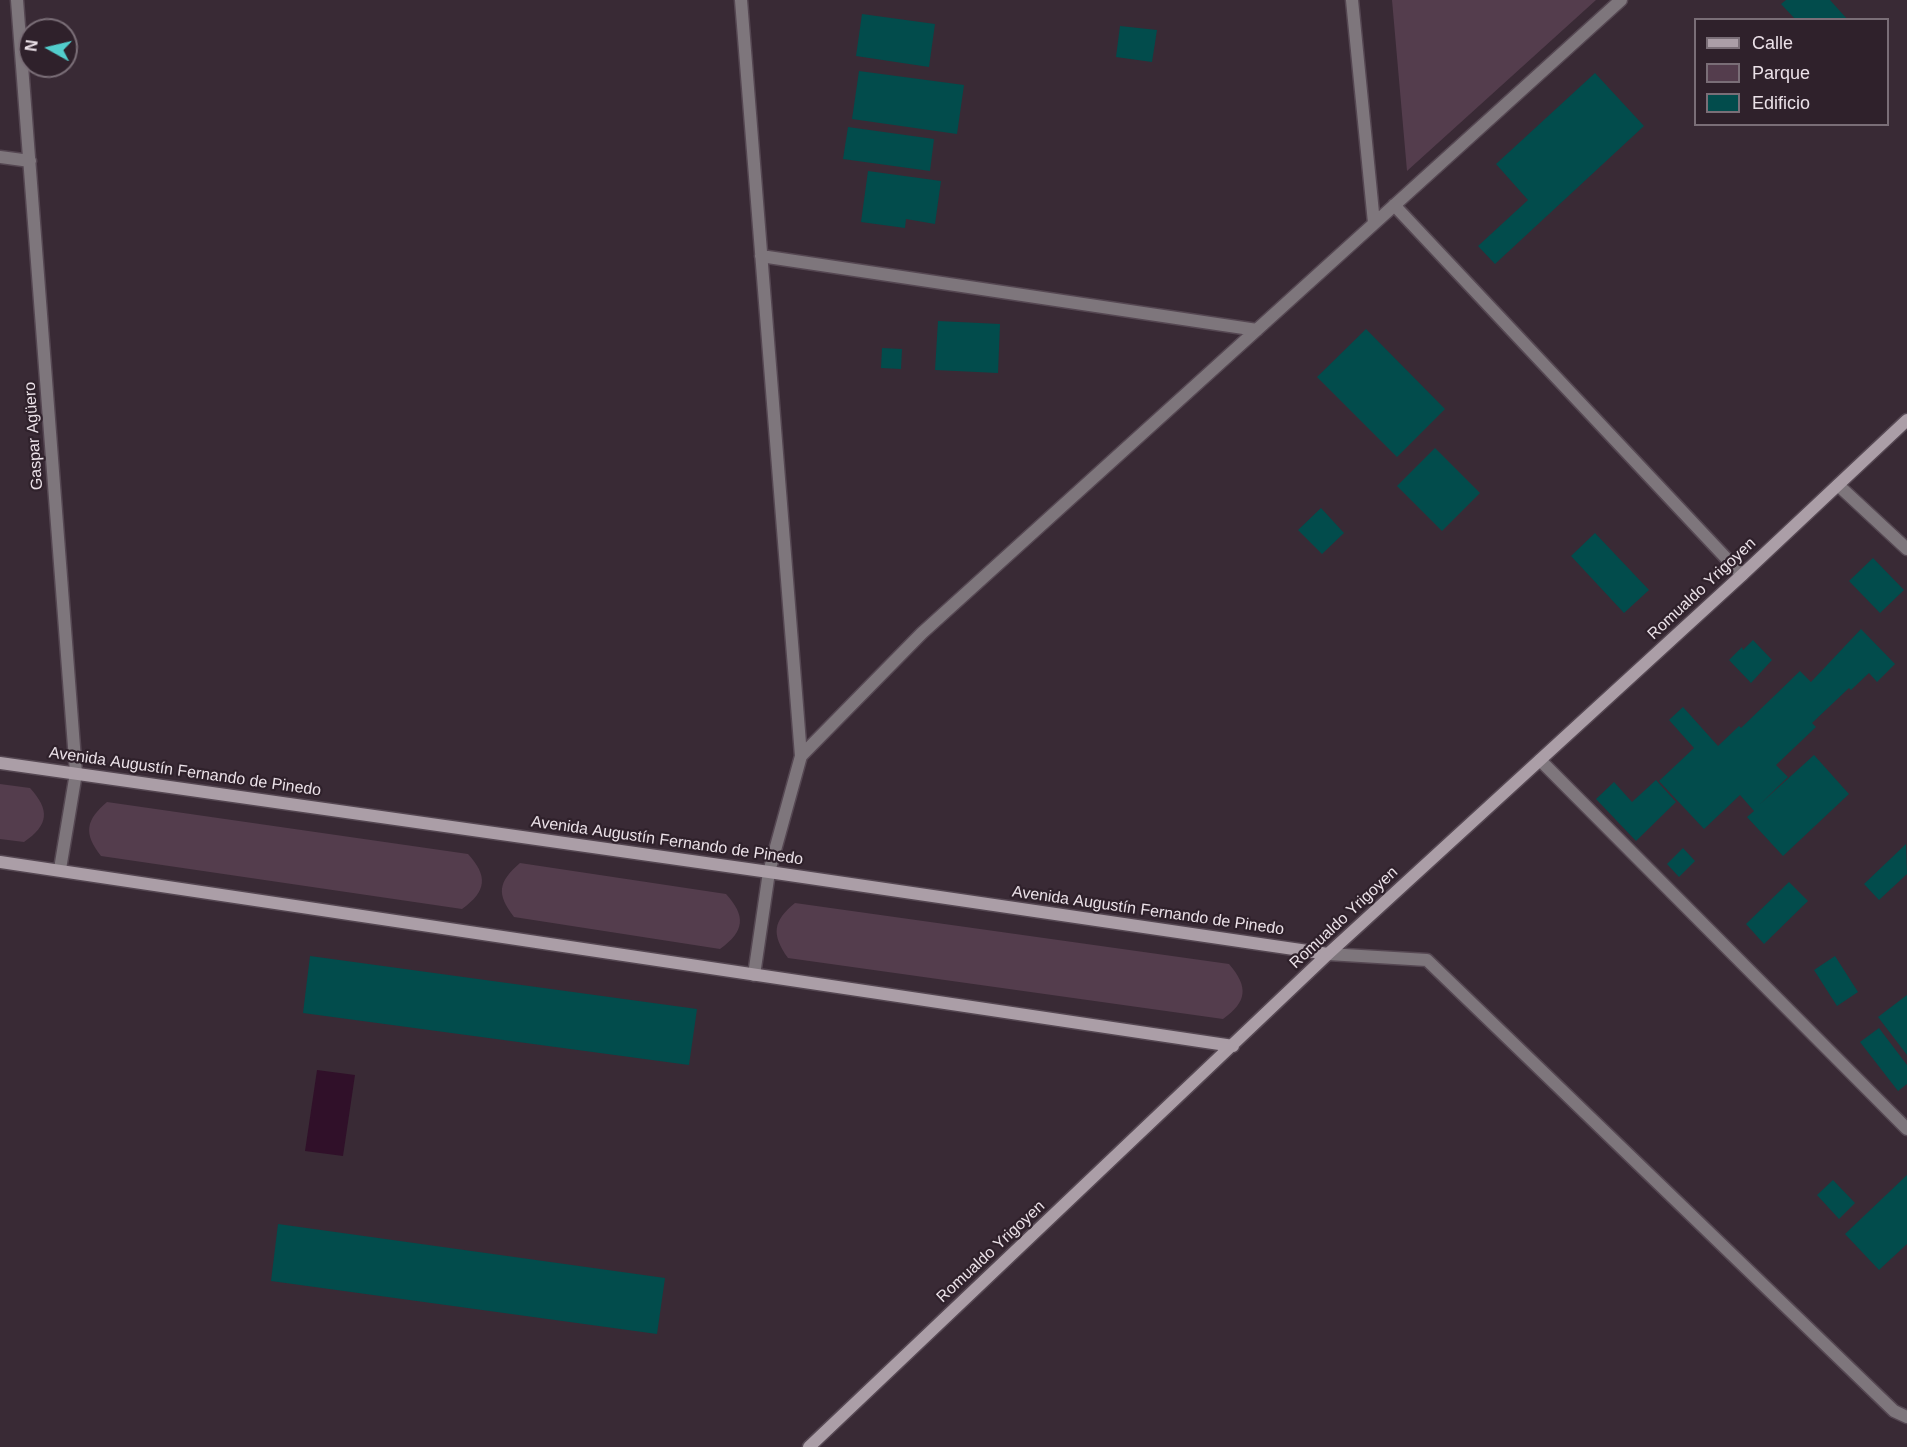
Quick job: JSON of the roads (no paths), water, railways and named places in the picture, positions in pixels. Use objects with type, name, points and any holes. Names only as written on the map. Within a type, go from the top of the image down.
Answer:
[{"type":"street","name":"Gaspar Agüero","points":[[17,0],[76,773],[60,869]]},
{"type":"street","points":[[741,0],[801,756],[769,872],[754,975]]},
{"type":"street","points":[[1352,0],[1374,224]]},
{"type":"street","points":[[801,756],[922,633],[1621,0]]},
{"type":"street","points":[[0,157],[30,161]]},
{"type":"street","points":[[1394,206],[1742,575]]},
{"type":"street","points":[[761,256],[1257,330]]},
{"type":"street","name":"Romualdo Yrigoyen","points":[[809,1447],[1328,954],[1742,575],[1907,420]]},
{"type":"street","points":[[1838,485],[1907,549]]},
{"type":"street","points":[[1540,760],[1907,1129]]},
{"type":"street","name":"Avenida Augustín Fernando de Pinedo","points":[[0,763],[1328,954]]},
{"type":"street","points":[[0,862],[60,869],[1233,1046]]},
{"type":"street","points":[[1328,954],[1427,960],[1894,1411],[1907,1417]]}]
